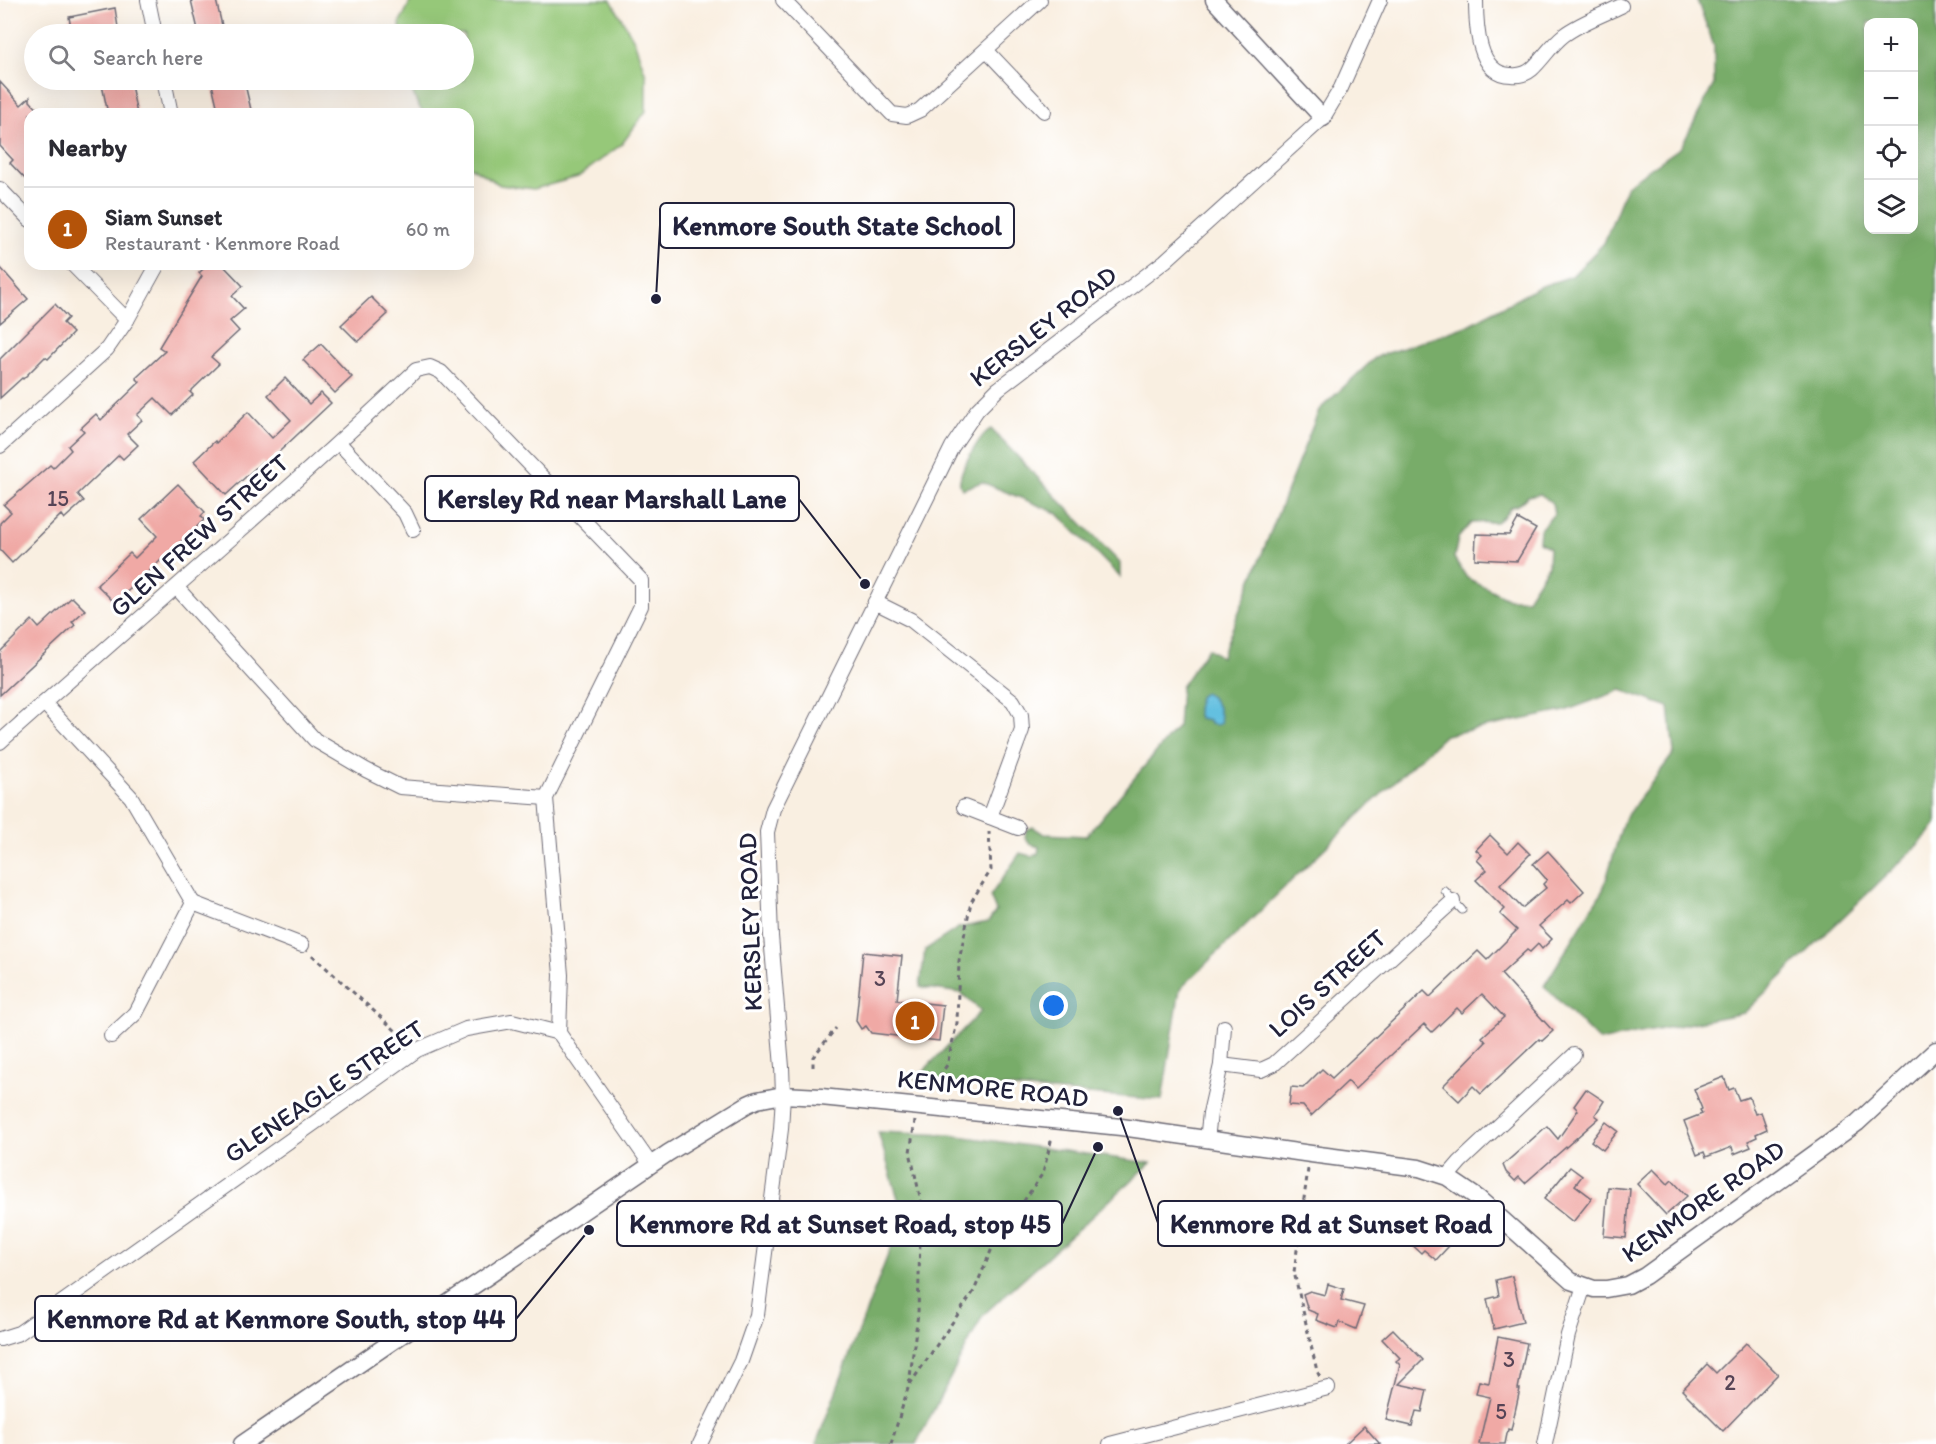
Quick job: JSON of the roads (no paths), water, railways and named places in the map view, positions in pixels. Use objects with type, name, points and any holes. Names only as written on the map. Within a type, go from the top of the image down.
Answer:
[{"type":"street","points":[[148,0],[153,24]]},
{"type":"street","points":[[783,0],[892,114],[907,116],[920,110],[1040,0]]},
{"type":"street","points":[[1214,0],[1323,118]]},
{"type":"street","name":"KERSLEY ROAD","points":[[700,1444],[741,1361],[757,1315],[781,1129],[783,1095],[771,936],[767,832],[773,808],[952,447],[977,410],[999,389],[1165,261],[1323,118],[1341,88],[1380,0]]},
{"type":"street","points":[[1476,0],[1479,43],[1485,58],[1505,75],[1519,76],[1532,69],[1565,34],[1621,6]]},
{"type":"street","points":[[986,50],[1044,111]]},
{"type":"street","points":[[166,90],[170,108]]},
{"type":"street","points":[[0,189],[24,214]]},
{"type":"street","points":[[78,270],[127,320]]},
{"type":"street","points":[[0,446],[107,349],[127,320],[155,270]]},
{"type":"street","name":"GLEN FREW STREET","points":[[0,742],[177,588],[339,443],[416,370],[430,367],[441,372],[640,580],[641,606],[546,798]]},
{"type":"street","points":[[339,443],[405,513],[413,530]]},
{"type":"street","points":[[177,588],[315,740],[366,770],[400,787],[546,798],[561,975],[559,1033],[651,1165]]},
{"type":"street","points":[[875,602],[911,620],[1013,701],[1021,715],[1022,730],[990,817]]},
{"type":"street","points":[[44,703],[131,797],[194,903],[302,945]]},
{"type":"street","points":[[964,807],[1018,828]]},
{"type":"street","name":"LOIS STREET","points":[[1221,1065],[1261,1070],[1274,1064],[1454,901]]},
{"type":"street","points":[[111,1036],[136,1013],[194,903]]},
{"type":"street","name":"GLENEAGLE STREET","points":[[0,1339],[19,1333],[417,1050],[466,1029],[512,1021],[559,1033]]},
{"type":"street","name":"LOIS STREET","points":[[1207,1140],[1210,1113],[1221,1065],[1224,1027]]},
{"type":"street","name":"KENMORE ROAD","points":[[242,1444],[651,1165],[757,1100],[783,1095],[820,1097],[1053,1119],[1419,1168],[1447,1177],[1478,1198],[1566,1277],[1594,1289],[1628,1285],[1645,1276],[1857,1123],[1936,1050]]},
{"type":"street","points":[[1447,1177],[1460,1162],[1574,1055]]},
{"type":"street","points":[[1545,1444],[1568,1335],[1584,1286]]},
{"type":"street","points":[[1110,1444],[1328,1388]]},
{"type":"water","points":[[1204,693],[1209,695],[1217,705],[1221,723],[1217,725],[1199,718],[1197,710],[1199,697]]},
{"type":"place","name":"Kenmore South State School","points":[[656,299]]},
{"type":"place","name":"Kersley Rd near Marshall Lane","points":[[865,584]]},
{"type":"place","name":"Siam Sunset","points":[[915,1021]]},
{"type":"place","name":"Kenmore Rd at Sunset Road","points":[[1118,1111]]},
{"type":"place","name":"Kenmore Rd at Sunset Road, stop 45","points":[[1098,1147]]},
{"type":"place","name":"Kenmore Rd at Kenmore South, stop 44","points":[[589,1230]]}]
